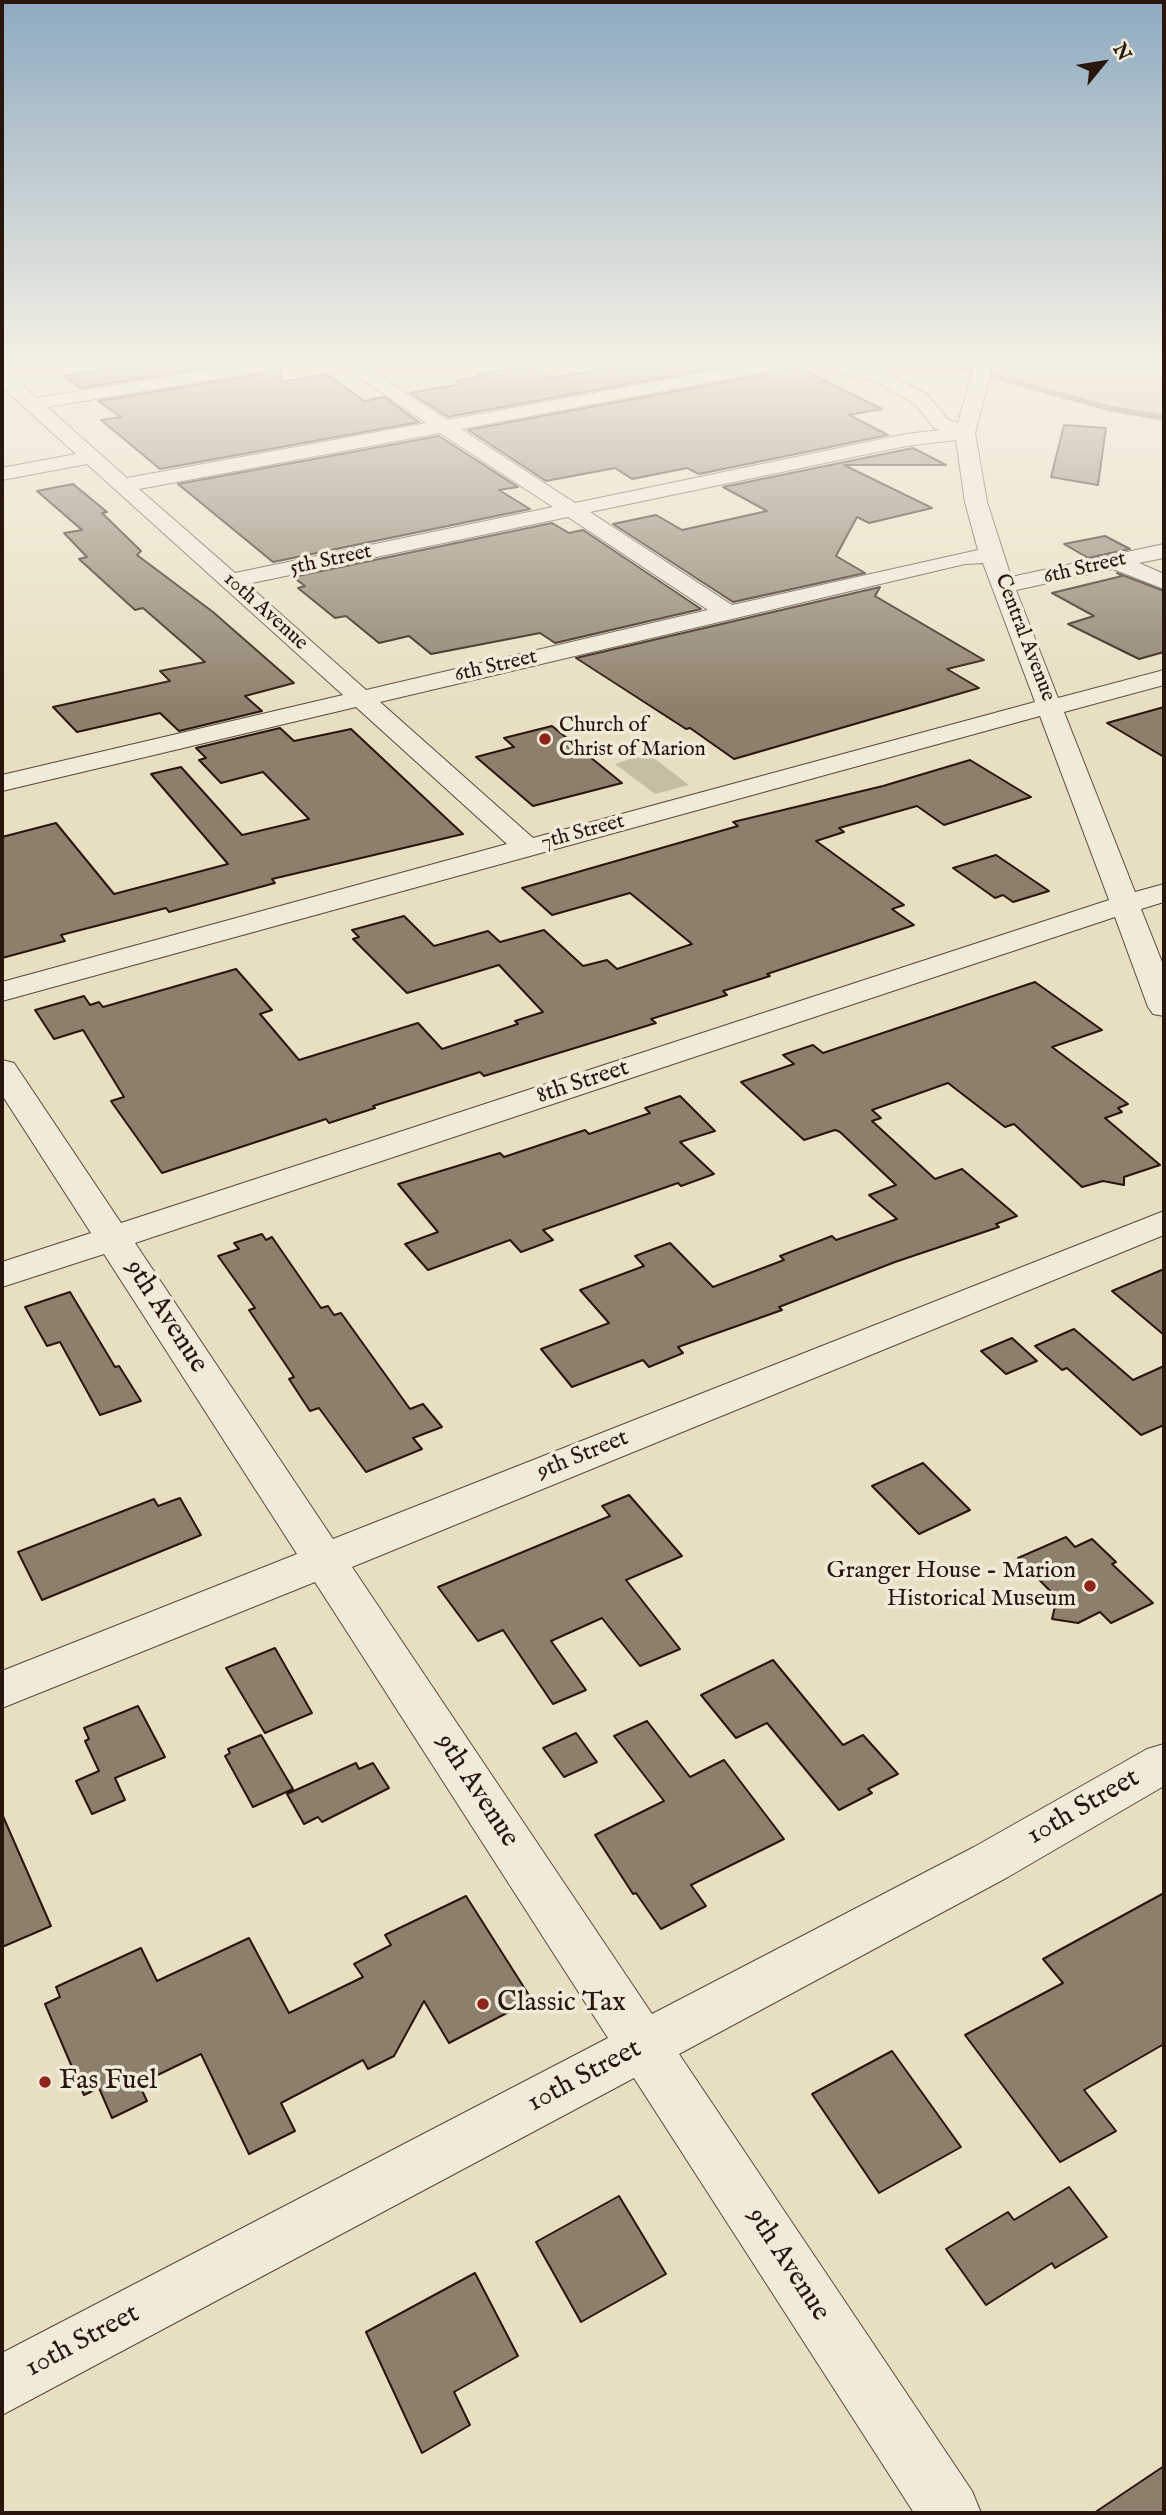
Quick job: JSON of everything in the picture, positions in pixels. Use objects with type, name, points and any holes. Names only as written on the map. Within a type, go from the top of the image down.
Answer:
[{"type":"street","name":"10th Avenue","points":[[116,477],[528,848]]},
{"type":"street","points":[[125,485],[166,477]]},
{"type":"street","points":[[523,477],[727,612]]},
{"type":"street","name":"5th Street","points":[[231,581],[728,477]]},
{"type":"street","name":"Central Avenue","points":[[972,477],[976,502],[992,556],[1005,585],[1018,628],[1164,1007]]},
{"type":"street","name":"6th Street","points":[[1005,585],[1164,551]]},
{"type":"street","name":"6th Street","points":[[2,783],[965,556],[992,556]]},
{"type":"street","points":[[1117,562],[1164,582]]},
{"type":"street","name":"7th Street","points":[[2,992],[1018,713],[1164,677]]},
{"type":"street","name":"8th Street","points":[[2,1275],[1164,893]]},
{"type":"street","name":"9th Avenue","points":[[2,1070],[950,2513]]},
{"type":"street","name":"9th Street","points":[[2,1690],[1164,1222]]},
{"type":"street","name":"10th Street","points":[[2,2385],[991,1862],[1164,1763]]},
{"type":"shaded area","points":[[642,755],[651,756],[689,785],[655,794],[615,764]]},
{"type":"building","points":[[214,477],[503,477],[518,487],[499,490],[530,509],[273,562],[178,484]]},
{"type":"building","points":[[540,477],[565,477],[546,481]]},
{"type":"building","points":[[770,477],[869,477],[932,508],[869,523],[857,517],[836,556],[865,573],[733,602],[613,524],[656,515],[682,530],[767,511],[723,487]]},
{"type":"building","points":[[1053,477],[1099,477],[1098,485]]},
{"type":"building","points":[[73,484],[107,512],[102,513],[141,551],[137,555],[213,612],[294,683],[245,696],[262,711],[179,731],[160,713],[77,732],[53,707],[170,681],[160,671],[205,662],[143,608],[135,610],[79,559],[87,557],[64,533],[82,530],[37,491]]},
{"type":"building","points":[[552,523],[569,533],[583,530],[701,609],[555,643],[540,633],[431,654],[409,636],[379,643],[346,616],[335,618],[298,588],[305,586],[293,577]]},
{"type":"building","points":[[1105,536],[1130,549],[1088,558],[1064,544]]},
{"type":"building","points":[[1117,573],[1164,591],[1164,652],[1139,659],[1068,624],[1094,616],[1052,593],[1122,576]]},
{"type":"building","points":[[880,587],[875,596],[984,660],[947,669],[979,688],[734,759],[690,728],[686,729],[576,658]]},
{"type":"building","points":[[1164,707],[1164,757],[1107,723]]},
{"type":"building","name":"Church of Christ of Marion","points":[[552,726],[622,783],[533,806],[476,757],[514,747],[504,738]]},
{"type":"building","points":[[280,728],[294,741],[351,729],[463,834],[272,879],[275,883],[169,912],[166,908],[61,935],[65,941],[2,958],[2,837],[56,823],[114,894],[228,864],[151,774],[181,767],[242,835],[309,819],[263,772],[221,783],[199,760],[206,758],[196,748]]},
{"type":"building","points":[[970,760],[1031,797],[944,825],[917,806],[839,828],[844,832],[816,841],[904,905],[892,909],[914,925],[767,974],[770,976],[723,991],[727,995],[651,1019],[656,1023],[484,1076],[480,1072],[329,1123],[326,1119],[162,1173],[111,1101],[124,1097],[83,1030],[54,1039],[35,1010],[84,996],[90,1005],[99,1002],[103,1007],[236,969],[272,1010],[260,1014],[299,1060],[418,1023],[442,1049],[518,1024],[515,1021],[543,1012],[499,965],[407,993],[353,939],[359,937],[352,930],[404,916],[434,946],[488,931],[500,942],[544,930],[583,966],[607,960],[617,969],[692,944],[630,893],[552,915],[522,888],[738,826],[733,822],[883,786]]},
{"type":"building","points":[[996,855],[1049,891],[1013,902],[1003,895],[995,898],[953,868]]},
{"type":"building","points":[[1035,982],[1102,1030],[1052,1047],[1128,1104],[1118,1108],[1122,1112],[1105,1118],[1160,1165],[1124,1177],[1124,1185],[1103,1181],[1082,1187],[1014,1124],[1005,1127],[948,1083],[872,1110],[881,1118],[872,1121],[935,1179],[962,1169],[1017,1216],[996,1224],[999,1227],[895,1262],[779,1307],[782,1310],[678,1347],[683,1353],[649,1367],[643,1360],[572,1387],[541,1349],[609,1323],[580,1290],[644,1266],[635,1256],[670,1243],[713,1287],[784,1260],[780,1256],[832,1236],[836,1240],[897,1219],[869,1195],[896,1185],[840,1132],[835,1130],[804,1140],[741,1082],[794,1064],[783,1055],[813,1045],[823,1053]]},
{"type":"building","points":[[680,1096],[715,1131],[680,1142],[714,1174],[681,1186],[678,1183],[543,1230],[553,1240],[521,1252],[510,1240],[428,1270],[405,1244],[438,1232],[398,1184],[500,1153],[504,1157],[585,1130],[589,1134],[650,1113],[645,1108]]},
{"type":"building","points":[[262,1234],[266,1240],[272,1237],[321,1308],[328,1306],[334,1315],[341,1313],[410,1409],[423,1404],[442,1427],[413,1438],[422,1449],[366,1472],[319,1408],[310,1411],[289,1379],[294,1377],[249,1310],[255,1308],[218,1256],[239,1249],[234,1243]]},
{"type":"building","points":[[1164,1269],[1164,1335],[1112,1291]]},
{"type":"building","points":[[70,1292],[115,1367],[119,1366],[141,1401],[100,1415],[60,1342],[47,1346],[25,1307]]},
{"type":"building","points":[[1074,1329],[1133,1380],[1164,1366],[1164,1425],[1141,1435],[1067,1368],[1062,1370],[1035,1346]]},
{"type":"building","points":[[1012,1338],[1037,1361],[1006,1374],[981,1351]]},
{"type":"building","points":[[923,1463],[970,1510],[919,1534],[872,1486]]},
{"type":"building","points":[[629,1495],[682,1556],[626,1580],[680,1649],[640,1666],[602,1618],[551,1641],[586,1690],[553,1704],[503,1630],[478,1641],[438,1587],[610,1516],[602,1506]]},
{"type":"building","points":[[180,1498],[201,1535],[42,1600],[18,1552],[154,1499],[158,1506]]},
{"type":"building","name":"Granger House - Marion Historical Museum","points":[[1066,1537],[1075,1547],[1092,1539],[1116,1562],[1112,1564],[1153,1603],[1111,1623],[1100,1612],[1078,1623],[1052,1619],[1057,1598],[1018,1558]]},
{"type":"building","points":[[275,1648],[312,1713],[265,1733],[226,1668]]},
{"type":"building","points":[[773,1660],[843,1745],[863,1735],[898,1774],[868,1789],[872,1793],[839,1810],[767,1723],[736,1738],[701,1695]]},
{"type":"building","points":[[138,1706],[165,1757],[115,1778],[125,1800],[92,1814],[76,1781],[99,1771],[85,1741],[89,1739],[84,1728]]},
{"type":"building","points":[[647,1721],[690,1777],[724,1760],[784,1839],[691,1885],[706,1906],[661,1929],[636,1893],[633,1894],[595,1835],[664,1801],[614,1736]]},
{"type":"building","points":[[576,1733],[597,1762],[564,1777],[543,1748]]},
{"type":"building","points":[[261,1735],[293,1789],[253,1807],[225,1756],[230,1753],[228,1749]]},
{"type":"building","points":[[356,1763],[359,1769],[373,1763],[389,1788],[322,1822],[318,1817],[304,1824],[287,1794]]},
{"type":"building","points":[[2,1814],[51,1926],[2,1947]]},
{"type":"building","points":[[1164,1893],[1164,2044],[1084,2090],[1116,2131],[1060,2162],[965,2035],[1063,1983],[1043,1959]]},
{"type":"building","points":[[466,1896],[532,2000],[449,2043],[424,2001],[394,2056],[368,2069],[363,2060],[281,2103],[295,2131],[249,2154],[201,2054],[139,2084],[147,2101],[112,2118],[99,2088],[84,2095],[45,2004],[60,1997],[56,1987],[141,1948],[157,1981],[249,1938],[289,2013],[363,1977],[354,1964],[391,1945],[385,1935]]},
{"type":"building","points":[[892,2051],[961,2147],[879,2193],[812,2094]]},
{"type":"building","points":[[1069,2187],[1107,2237],[1055,2268],[1052,2263],[986,2305],[946,2249],[1008,2212],[1014,2220]]},
{"type":"building","points":[[619,2196],[666,2274],[581,2322],[536,2242]]},
{"type":"building","points":[[475,2273],[518,2356],[454,2392],[470,2425],[422,2453],[366,2332]]},
{"type":"building","points":[[1164,2466],[1164,2513],[1094,2513]]},
{"type":"place","name":"Church of Christ of Marion","points":[[545,739]]},
{"type":"place","name":"Granger House - Marion Historical Museum","points":[[1090,1586]]},
{"type":"place","name":"Classic Tax","points":[[483,2004]]},
{"type":"place","name":"Fas Fuel","points":[[45,2082]]}]
